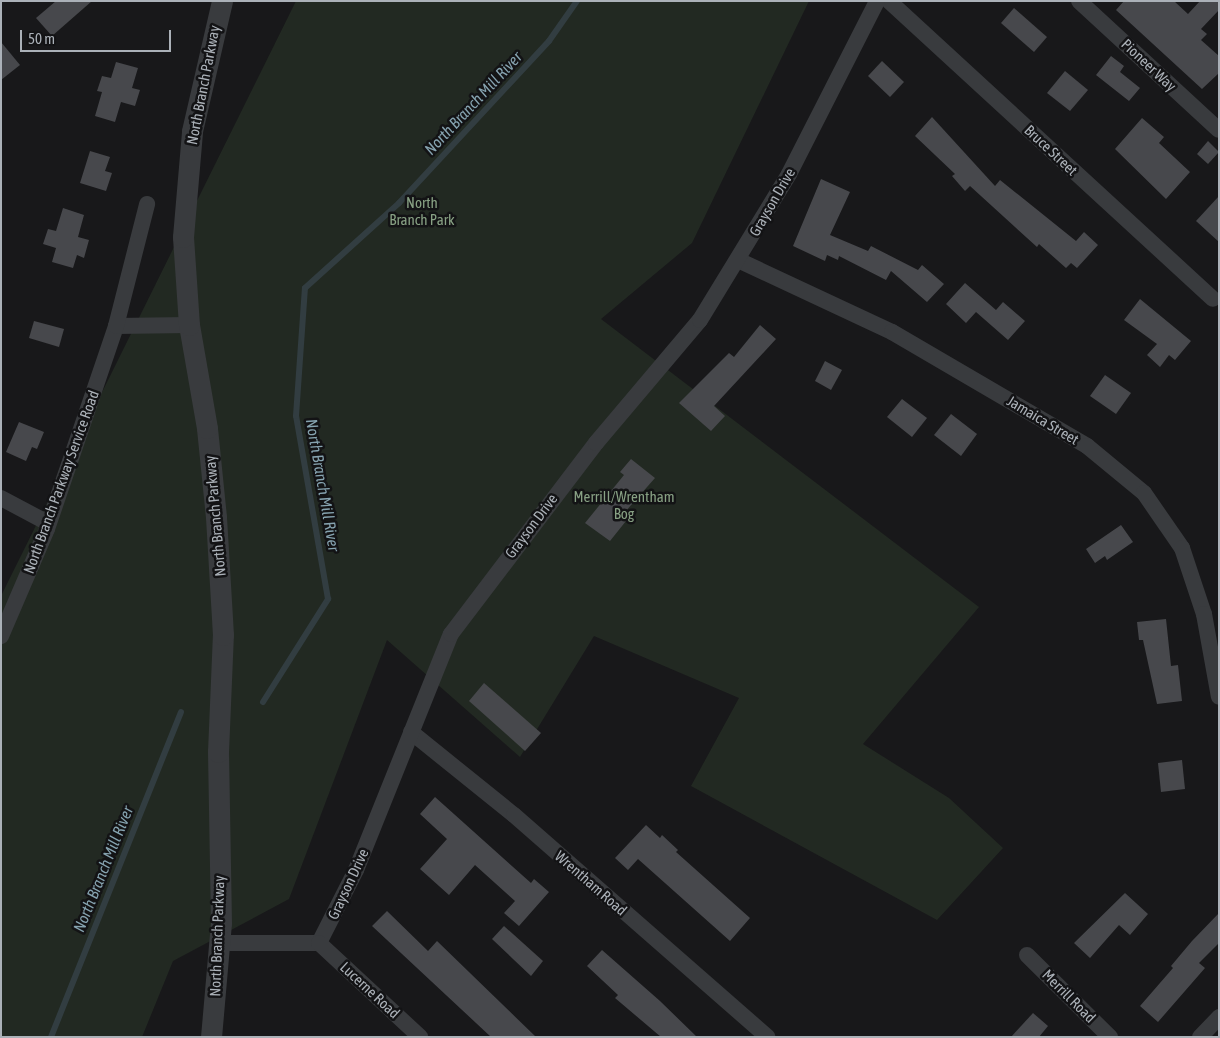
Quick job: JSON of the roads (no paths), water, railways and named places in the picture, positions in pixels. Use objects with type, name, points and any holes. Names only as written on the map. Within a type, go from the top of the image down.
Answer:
[{"type":"street","name":"North Branch Parkway","points":[[211,1037],[219,943],[218,752],[223,635],[207,428],[189,325],[183,237],[192,131],[222,1]]},
{"type":"street","name":"Grayson Drive","points":[[319,943],[356,870],[451,634],[596,443],[700,320],[789,174],[877,1]]},
{"type":"street","name":"Bruce Street","points":[[889,1],[1213,299]]},
{"type":"street","name":"Pioneer Way","points":[[1079,1],[1219,130]]},
{"type":"street","name":"North Branch Parkway Service Road","points":[[1,636],[48,523],[116,326],[147,204]]},
{"type":"street","name":"Jamaica Street","points":[[738,260],[892,332],[1086,446],[1144,493],[1182,548],[1204,614],[1219,697]]},
{"type":"street","points":[[116,326],[189,325]]},
{"type":"street","points":[[1,498],[48,523]]},
{"type":"street","name":"Wrentham Road","points":[[411,732],[514,815],[768,1037]]},
{"type":"street","points":[[219,943],[319,943]]},
{"type":"street","name":"Lucerne Road","points":[[319,943],[420,1037]]},
{"type":"street","name":"Merrill Road","points":[[1028,955],[1110,1037]]},
{"type":"street","points":[[1200,1037],[1219,1017]]},
{"type":"waterway","name":"North Branch Mill River","points":[[263,702],[328,599],[296,416],[305,288],[399,203],[549,41],[577,1]]},
{"type":"waterway","name":"North Branch Mill River","points":[[51,1037],[181,712]]},
{"type":"park label","name":"North Branch Park","points":[[422,210]]},
{"type":"park label","name":"Merrill/Wrentham Bog","points":[[624,504]]}]
